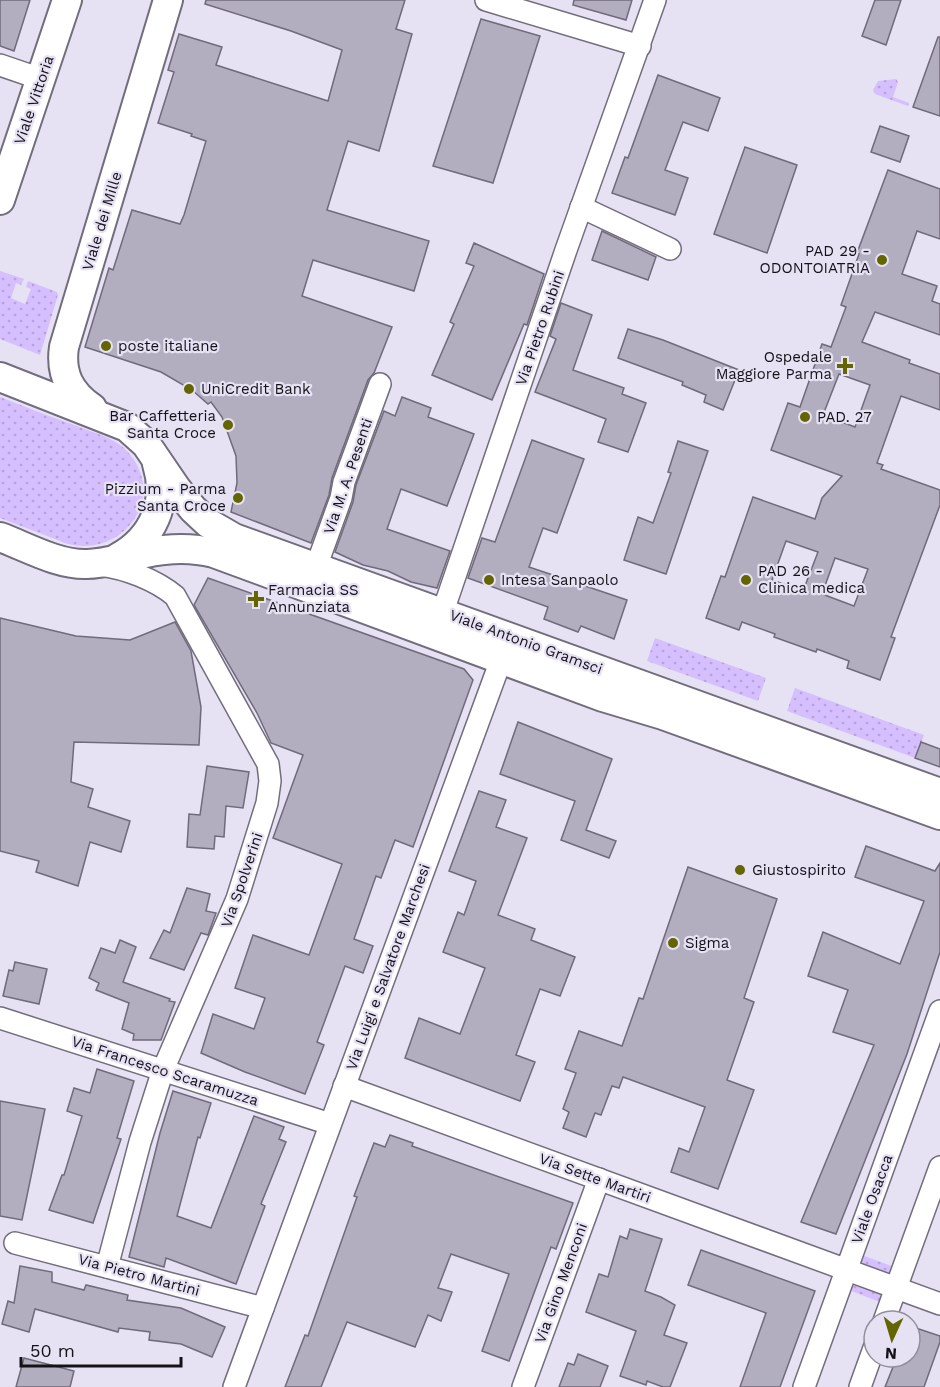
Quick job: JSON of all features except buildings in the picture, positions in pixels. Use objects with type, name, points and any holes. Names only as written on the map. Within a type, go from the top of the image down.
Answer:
[{"type":"main road","name":"Viale Vittoria","points":[[0,200],[67,0]]},
{"type":"main road","name":"Viale dei Mille","points":[[115,421],[84,403],[70,388],[64,371],[63,353],[168,0]]},
{"type":"main road","points":[[0,377],[127,427],[146,444],[153,455],[160,477],[161,495],[158,513],[153,524],[139,543],[130,551],[96,563],[61,560],[0,537]]},
{"type":"main road","name":"Viale Antonio Gramsci","points":[[146,444],[181,494],[208,523],[313,578]]},
{"type":"main road","name":"Viale Antonio Gramsci","points":[[96,563],[165,549],[199,550],[313,578],[439,624],[613,674],[940,793]]},
{"type":"main road","name":"Viale Antonio Gramsci","points":[[439,624],[501,660],[603,697],[663,715],[940,815]]},
{"type":"street","points":[[486,0],[640,46]]},
{"type":"street","name":"Via Pietro Rubini","points":[[439,624],[581,207],[655,0]]},
{"type":"street","points":[[0,65],[41,79]]},
{"type":"street","points":[[581,207],[670,249]]},
{"type":"street","name":"Via M. A. Pesenti","points":[[313,578],[341,498],[344,482],[380,384]]},
{"type":"street","name":"Via Spolverini","points":[[96,563],[120,569],[163,587],[175,596],[268,764],[270,781],[267,803],[237,899],[163,1070],[140,1142],[107,1267]]},
{"type":"street","points":[[501,660],[504,654],[509,652],[579,675],[601,671],[613,674]]},
{"type":"street","name":"Via Luigi e Salvatore Marchesi","points":[[234,1387],[501,660]]},
{"type":"street","name":"Viale Osacca","points":[[804,1387],[940,1011]]},
{"type":"street","name":"Via Francesco Scaramuzza","points":[[0,1018],[330,1124]]},
{"type":"street","name":"Via Sette Martiri","points":[[344,1086],[940,1304]]},
{"type":"street","points":[[888,1309],[940,1167]]},
{"type":"street","name":"Via Gino Menconi","points":[[523,1387],[599,1179]]},
{"type":"street","name":"Via Pietro Martini","points":[[15,1243],[263,1308]]},
{"type":"street","points":[[860,1387],[866,1369]]},
{"type":"shaded area","points":[[896,79],[898,82],[893,97],[909,103],[908,106],[875,94],[873,90],[878,81]]},
{"type":"shaded area","points":[[0,271],[24,279],[21,285],[16,283],[11,298],[25,304],[31,289],[26,287],[28,281],[57,292],[40,355],[0,339]]},
{"type":"shaded area","points":[[0,397],[103,436],[126,450],[138,467],[143,485],[142,503],[134,519],[123,532],[107,541],[89,546],[68,544],[0,518]]},
{"type":"shaded area","points":[[655,638],[766,678],[758,701],[647,661]]},
{"type":"shaded area","points":[[795,688],[924,735],[915,758],[787,711]]},
{"type":"shaded area","points":[[862,1255],[894,1267],[893,1272],[889,1273],[862,1263],[860,1261]]},
{"type":"shaded area","points":[[852,1285],[882,1295],[882,1303],[849,1290]]},
{"type":"place","name":"PAD 29 - ODONTOIATRIA","points":[[882,260]]},
{"type":"place","name":"poste italiane","points":[[106,346]]},
{"type":"place","name":"Ospedale Maggiore Parma","points":[[845,366]]},
{"type":"place","name":"UniCredit Bank","points":[[189,389]]},
{"type":"place","name":"PAD. 27","points":[[805,417]]},
{"type":"place","name":"Bar Caffetteria Santa Croce","points":[[228,425]]},
{"type":"place","name":"Pizzium - Parma Santa Croce","points":[[238,498]]},
{"type":"place","name":"Intesa Sanpaolo","points":[[489,580]]},
{"type":"place","name":"PAD 26 - Clinica medica","points":[[746,580]]},
{"type":"place","name":"Farmacia SS Annunziata","points":[[256,599]]},
{"type":"place","name":"Giustospirito","points":[[740,870]]},
{"type":"place","name":"Sigma","points":[[673,943]]}]
